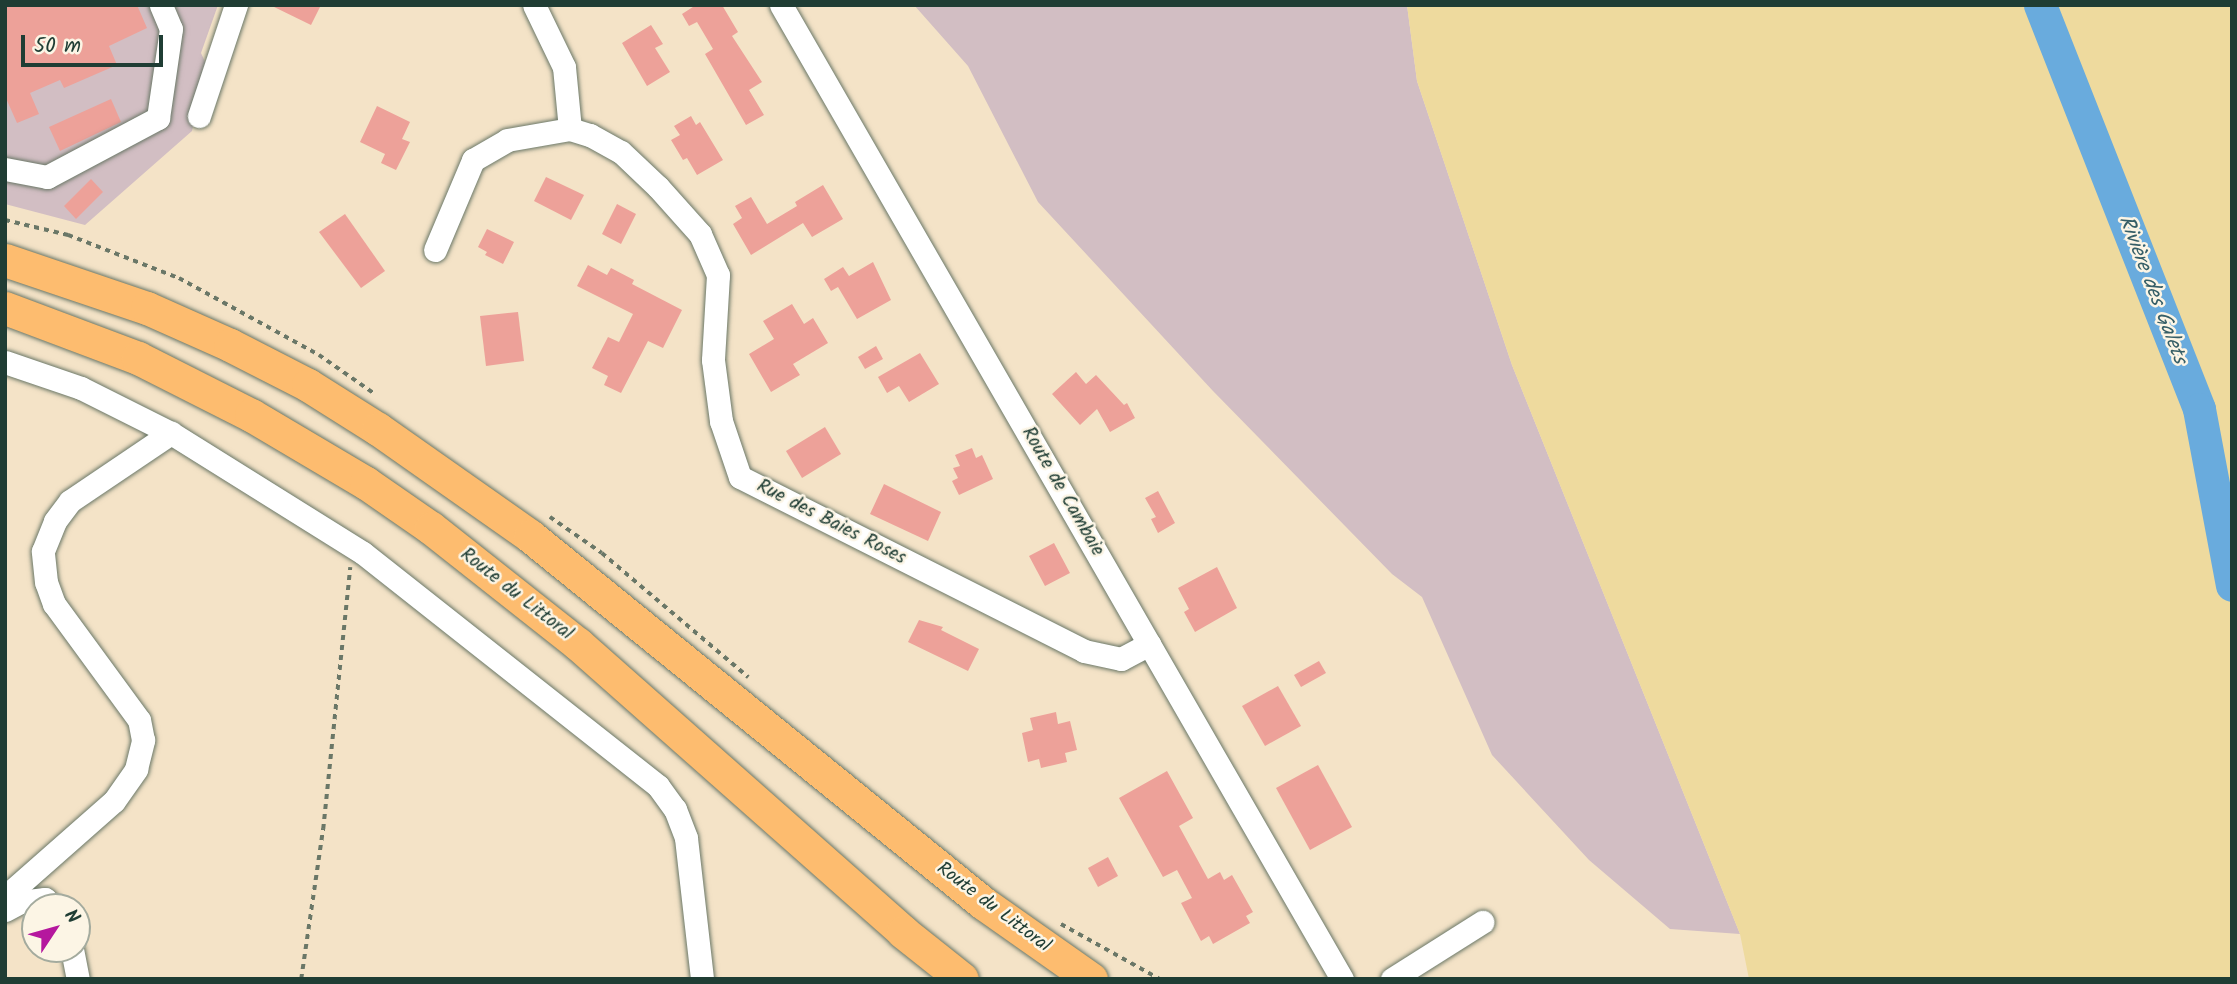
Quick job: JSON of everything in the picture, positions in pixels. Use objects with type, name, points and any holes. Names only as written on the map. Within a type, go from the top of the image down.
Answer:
[{"type":"highway","name":"Route du Littoral","points":[[5,260],[147,308],[230,345],[308,386],[443,472],[508,520],[983,903],[1091,979]]},
{"type":"highway","name":"Route du Littoral","points":[[5,308],[138,358],[251,415],[366,483],[430,528],[578,644],[902,932],[962,979]]},
{"type":"street","points":[[5,169],[47,177],[158,118],[171,29],[162,5]]},
{"type":"street","points":[[199,116],[236,5]]},
{"type":"street","points":[[435,250],[472,160],[507,140],[570,129],[564,67],[534,5]]},
{"type":"street","name":"Route de Cambaie","points":[[781,5],[1342,979]]},
{"type":"street","name":"Rue des Baies Roses","points":[[570,129],[590,135],[621,152],[658,187],[700,234],[718,275],[713,360],[721,421],[740,477],[1084,651],[1121,659],[1149,644]]},
{"type":"street","points":[[5,362],[81,388],[171,433],[352,546],[658,786],[675,809],[685,838],[702,979]]},
{"type":"street","points":[[5,897],[114,801],[136,769],[143,740],[139,720],[54,604],[46,582],[43,551],[55,520],[70,501],[171,433]]},
{"type":"street","points":[[5,911],[21,902]]},
{"type":"street","points":[[1392,979],[1482,922]]},
{"type":"path","points":[[301,979],[325,817],[352,546]]},
{"type":"shaded area","points":[[5,5],[218,5],[201,53],[207,66],[192,131],[85,225],[5,204]]},
{"type":"shaded area","points":[[914,5],[1407,5],[1417,81],[1512,365],[1740,934],[1670,929],[1589,860],[1492,755],[1422,597],[1392,574],[1213,391],[1038,202],[968,66]]},
{"type":"sand","points":[[1407,5],[2232,5],[2232,979],[1749,979],[1740,934],[1512,365],[1417,81]]},
{"type":"building","points":[[5,5],[137,5],[147,28],[109,46],[117,65],[64,88],[60,80],[30,93],[39,114],[17,123],[5,96]]},
{"type":"building","points":[[270,5],[321,5],[311,25]]},
{"type":"building","points":[[696,5],[722,5],[738,32],[732,36],[762,82],[749,90],[764,115],[746,125],[705,54],[713,49],[697,22],[689,26],[682,14]]},
{"type":"building","points":[[651,25],[663,44],[655,48],[670,72],[647,86],[622,43]]},
{"type":"building","points":[[111,99],[121,122],[60,151],[49,127]]},
{"type":"building","points":[[377,106],[410,122],[402,139],[410,142],[396,170],[381,163],[385,154],[360,142]]},
{"type":"building","points":[[691,116],[696,125],[700,122],[723,160],[697,175],[687,158],[683,160],[671,140],[680,135],[674,126]]},
{"type":"building","points":[[546,177],[584,195],[571,220],[534,201]]},
{"type":"building","points":[[91,179],[103,192],[76,219],[64,206]]},
{"type":"building","points":[[823,185],[843,219],[812,237],[803,223],[751,255],[733,224],[742,218],[735,206],[751,197],[767,224],[797,206],[795,202]]},
{"type":"building","points":[[617,204],[636,214],[621,244],[602,234]]},
{"type":"building","points":[[345,214],[385,271],[361,288],[319,232]]},
{"type":"building","points":[[487,229],[514,242],[503,264],[485,255],[487,252],[478,247]]},
{"type":"building","points":[[873,262],[891,300],[857,319],[838,287],[831,291],[824,279],[843,267],[849,276]]},
{"type":"building","points":[[588,265],[607,275],[611,268],[634,280],[632,284],[682,310],[663,348],[648,341],[621,393],[604,385],[608,376],[592,368],[608,337],[619,342],[633,314],[577,286]]},
{"type":"building","points":[[792,304],[804,324],[813,318],[828,343],[793,364],[800,375],[771,392],[749,354],[774,339],[763,321]]},
{"type":"building","points":[[518,312],[524,361],[486,366],[480,316]]},
{"type":"building","points":[[876,346],[883,359],[865,369],[858,357]]},
{"type":"building","points":[[920,353],[939,384],[909,402],[899,386],[887,393],[878,377]]},
{"type":"building","points":[[1076,372],[1086,384],[1096,375],[1124,405],[1127,403],[1135,418],[1110,432],[1097,409],[1080,425],[1052,394]]},
{"type":"building","points":[[825,427],[841,454],[802,478],[786,451]]},
{"type":"building","points":[[972,448],[976,458],[982,455],[993,479],[959,495],[952,481],[958,478],[953,468],[960,466],[955,455]]},
{"type":"building","points":[[884,484],[941,512],[928,541],[870,514]]},
{"type":"building","points":[[1158,491],[1175,523],[1158,533],[1151,519],[1156,517],[1145,498]]},
{"type":"building","points":[[1054,543],[1070,573],[1045,586],[1029,556]]},
{"type":"building","points":[[1217,567],[1237,608],[1195,632],[1184,612],[1189,609],[1178,588]]},
{"type":"building","points":[[919,620],[943,627],[941,630],[979,649],[968,671],[908,642]]},
{"type":"building","points":[[1319,661],[1326,673],[1301,687],[1294,675]]},
{"type":"building","points":[[1278,686],[1301,726],[1265,746],[1242,706]]},
{"type":"building","points":[[1056,712],[1058,724],[1070,721],[1077,750],[1065,753],[1067,762],[1041,768],[1039,759],[1028,762],[1022,733],[1033,730],[1030,718]]},
{"type":"building","points":[[1318,765],[1352,827],[1310,850],[1276,788]]},
{"type":"building","points":[[1167,771],[1193,818],[1179,826],[1208,879],[1220,872],[1224,880],[1232,875],[1253,912],[1246,916],[1250,923],[1213,944],[1209,936],[1201,941],[1181,903],[1192,898],[1177,870],[1163,877],[1119,798]]},
{"type":"building","points":[[1108,857],[1118,876],[1098,887],[1088,868]]},
{"type":"waterway","name":"Rivière des Galets","points":[[2040,5],[2199,409],[2232,585]]}]
